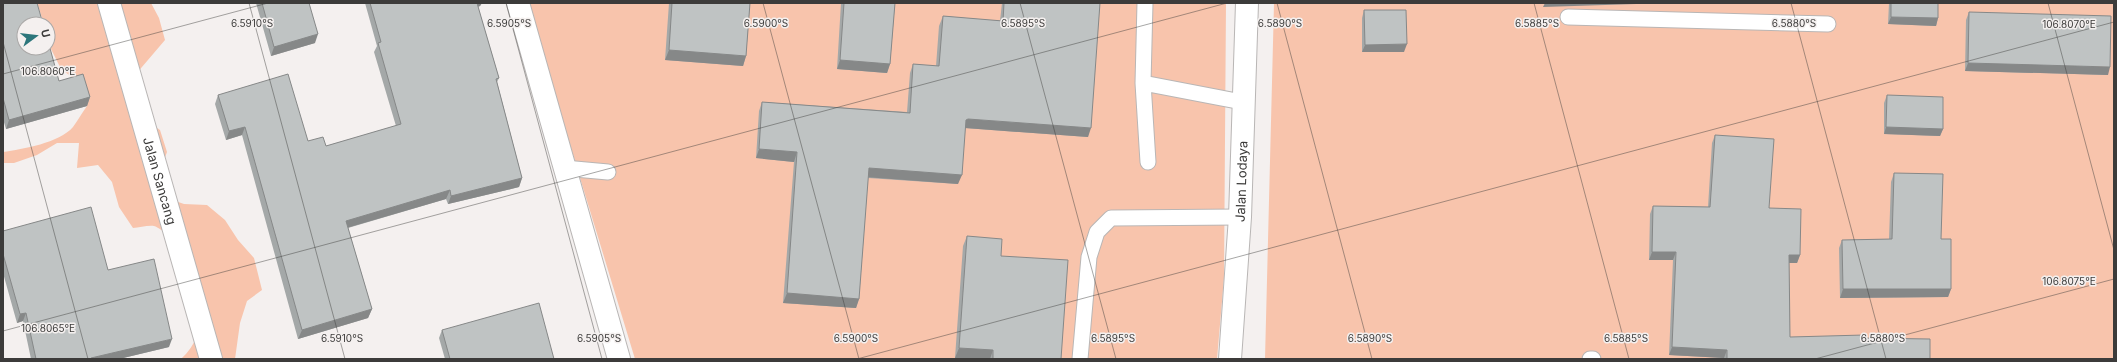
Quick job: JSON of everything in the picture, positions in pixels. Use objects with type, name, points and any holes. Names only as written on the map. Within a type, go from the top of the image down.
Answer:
[{"type":"street","name":"Jalan Sancang","points":[[109,3],[211,359]]},
{"type":"street","points":[[518,3],[619,359]]},
{"type":"street","name":"Jalan Lodaya","points":[[1230,359],[1240,217],[1242,102],[1247,3]]},
{"type":"lane","points":[[1145,3],[1143,84],[1148,162]]},
{"type":"lane","points":[[1568,17],[1828,24]]},
{"type":"lane","points":[[1143,84],[1242,102]]},
{"type":"lane","points":[[564,168],[608,172]]},
{"type":"lane","points":[[1080,359],[1089,257],[1097,232],[1110,218],[1240,217]]},
{"type":"shaded area","points":[[37,3],[151,3],[159,18],[165,40],[136,74],[140,116],[160,130],[167,152],[159,174],[161,196],[184,204],[207,205],[225,220],[238,240],[254,258],[262,290],[247,301],[240,323],[235,359],[181,359],[192,346],[199,330],[202,312],[202,294],[198,276],[191,259],[181,245],[157,227],[152,226],[133,228],[119,207],[112,182],[98,165],[77,168],[79,143],[57,143],[37,155],[14,163],[3,163],[3,152],[40,144],[67,133],[73,127],[87,106],[80,83],[61,69],[54,56],[56,56],[56,16],[41,16]]},
{"type":"shaded area","points":[[527,3],[1226,3],[1224,278],[1217,359],[635,359]]},
{"type":"shaded area","points":[[1274,3],[2114,3],[2114,359],[1265,359]]},
{"type":"building","points":[[3,3],[37,3],[41,16],[16,16],[16,56],[52,56],[59,81],[83,74],[90,97],[9,120],[3,98]]},
{"type":"building","points":[[262,3],[309,3],[318,34],[274,47]]},
{"type":"building","points":[[370,3],[477,3],[499,78],[496,79],[522,178],[451,196],[450,190],[346,221],[372,309],[302,330],[245,127],[229,131],[218,95],[288,74],[308,141],[323,137],[326,146],[401,124],[378,43],[381,42]]},
{"type":"building","points":[[672,3],[750,3],[746,56],[669,50]]},
{"type":"building","points":[[844,3],[895,3],[890,64],[840,60]]},
{"type":"building","points":[[1004,3],[1100,3],[1091,128],[968,119],[966,120],[962,175],[869,168],[859,299],[787,293],[797,152],[759,149],[762,102],[910,113],[913,64],[939,66],[943,16],[1003,21]]},
{"type":"building","points":[[1891,3],[1938,3],[1938,18],[1891,17]]},
{"type":"building","points":[[1364,10],[1406,10],[1407,44],[1365,45]]},
{"type":"building","points":[[1969,12],[2111,16],[2110,67],[1968,63]]},
{"type":"building","points":[[1887,95],[1943,97],[1943,129],[1886,127]]},
{"type":"building","points":[[1715,135],[1774,139],[1769,208],[1801,209],[1800,255],[1789,255],[1790,337],[1864,335],[1864,338],[1930,339],[1930,359],[1727,359],[1727,350],[1672,347],[1676,252],[1652,252],[1653,206],[1710,207]]},
{"type":"building","points":[[1894,173],[1943,174],[1941,239],[1951,239],[1951,289],[1843,289],[1842,240],[1892,239]]},
{"type":"building","points":[[91,207],[108,270],[154,259],[172,339],[91,359],[36,359],[26,313],[20,314],[3,254],[3,231]]},
{"type":"building","points":[[967,236],[1002,239],[1001,256],[1068,260],[1061,359],[993,359],[993,350],[959,348]]},
{"type":"building","points":[[539,303],[554,359],[450,359],[442,330]]}]
